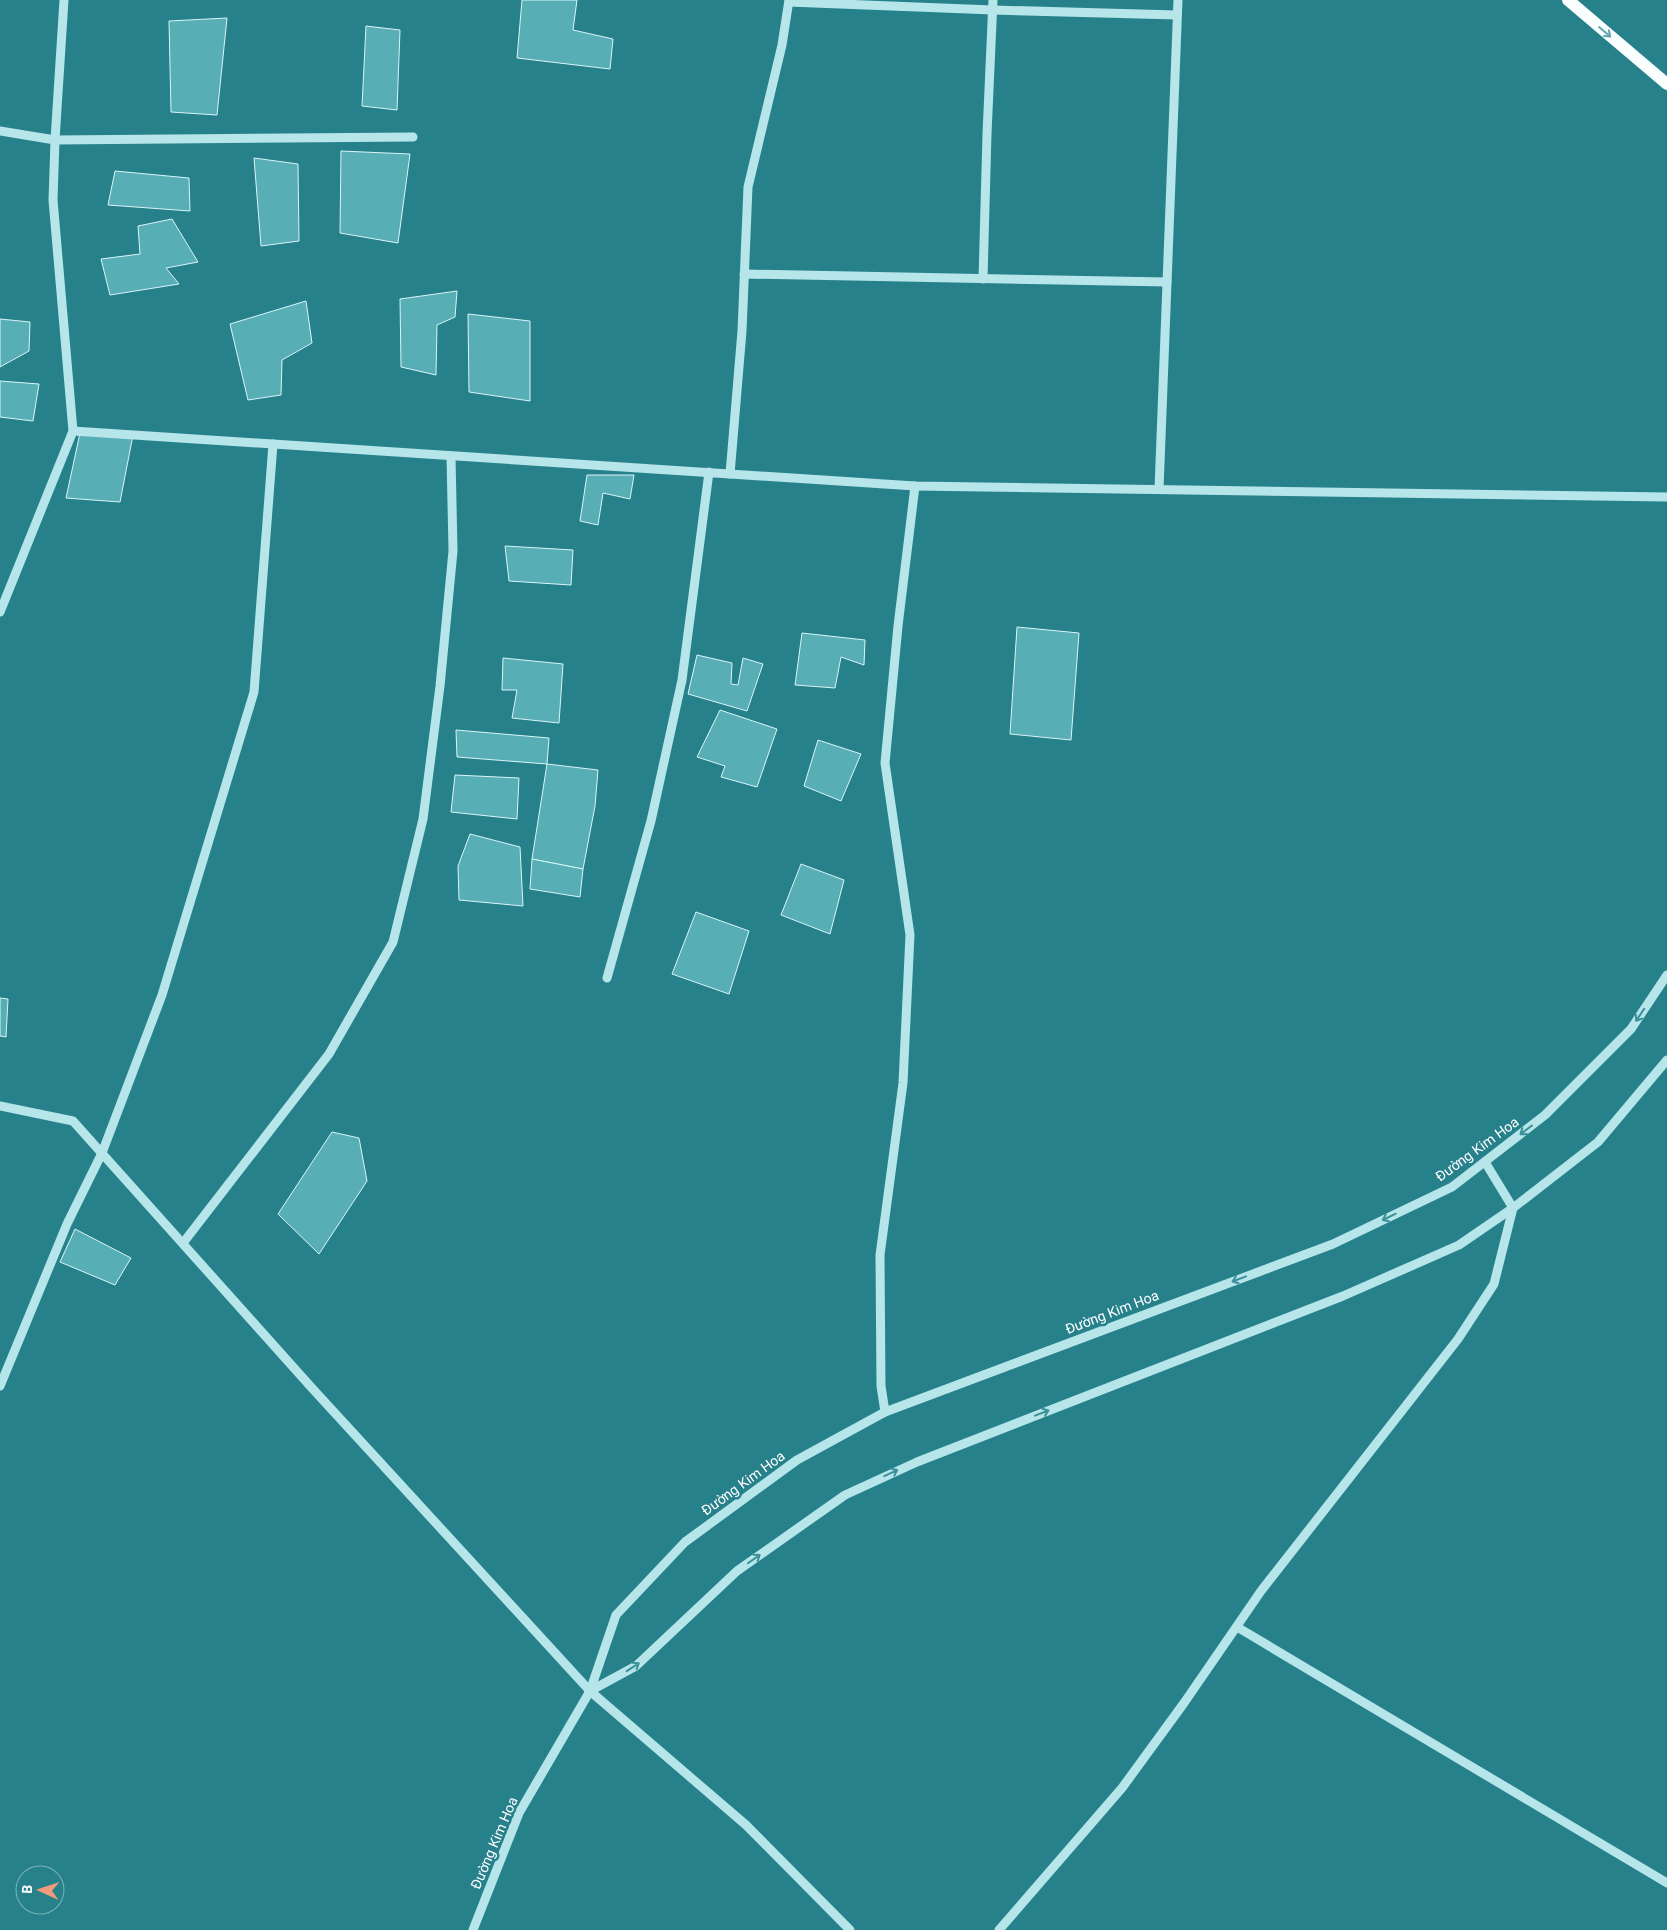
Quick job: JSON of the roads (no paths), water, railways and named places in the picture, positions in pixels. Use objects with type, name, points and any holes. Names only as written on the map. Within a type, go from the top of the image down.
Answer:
[{"type":"main road","points":[[1568,0],[1667,84]]},
{"type":"street","points":[[0,612],[73,431],[53,200],[64,0]]},
{"type":"street","points":[[983,279],[993,0]]},
{"type":"street","points":[[1159,489],[1178,0]]},
{"type":"street","points":[[730,474],[742,331],[748,187],[782,45],[789,1],[993,10],[1177,15]]},
{"type":"street","points":[[0,131],[55,140],[413,137]]},
{"type":"street","points":[[744,274],[1167,282]]},
{"type":"street","points":[[73,431],[915,486],[1667,496]]},
{"type":"street","points":[[0,1386],[67,1224],[102,1153],[162,995],[254,692],[273,444]]},
{"type":"street","points":[[183,1244],[329,1054],[393,942],[423,819],[440,686],[453,551],[451,456]]},
{"type":"street","points":[[607,978],[651,821],[682,680],[709,472]]},
{"type":"street","points":[[885,1412],[881,1386],[880,1255],[903,1083],[910,935],[886,763],[898,626],[915,486]]},
{"type":"street","name":"Đường Kim Hoa","points":[[473,1930],[519,1813],[590,1690],[616,1615],[685,1542],[797,1460],[885,1412],[1333,1244],[1452,1187],[1545,1115],[1630,1029],[1667,975]]},
{"type":"street","points":[[590,1690],[636,1666],[737,1571],[845,1495],[917,1462],[1343,1296],[1459,1245],[1513,1208],[1598,1142],[1667,1060]]},
{"type":"street","points":[[0,1106],[73,1121],[305,1380],[590,1690],[746,1824],[850,1930]]},
{"type":"street","points":[[999,1930],[1122,1788],[1273,1576],[1458,1340],[1494,1284],[1513,1208],[1485,1162]]},
{"type":"street","points":[[1237,1627],[1667,1883]]}]
